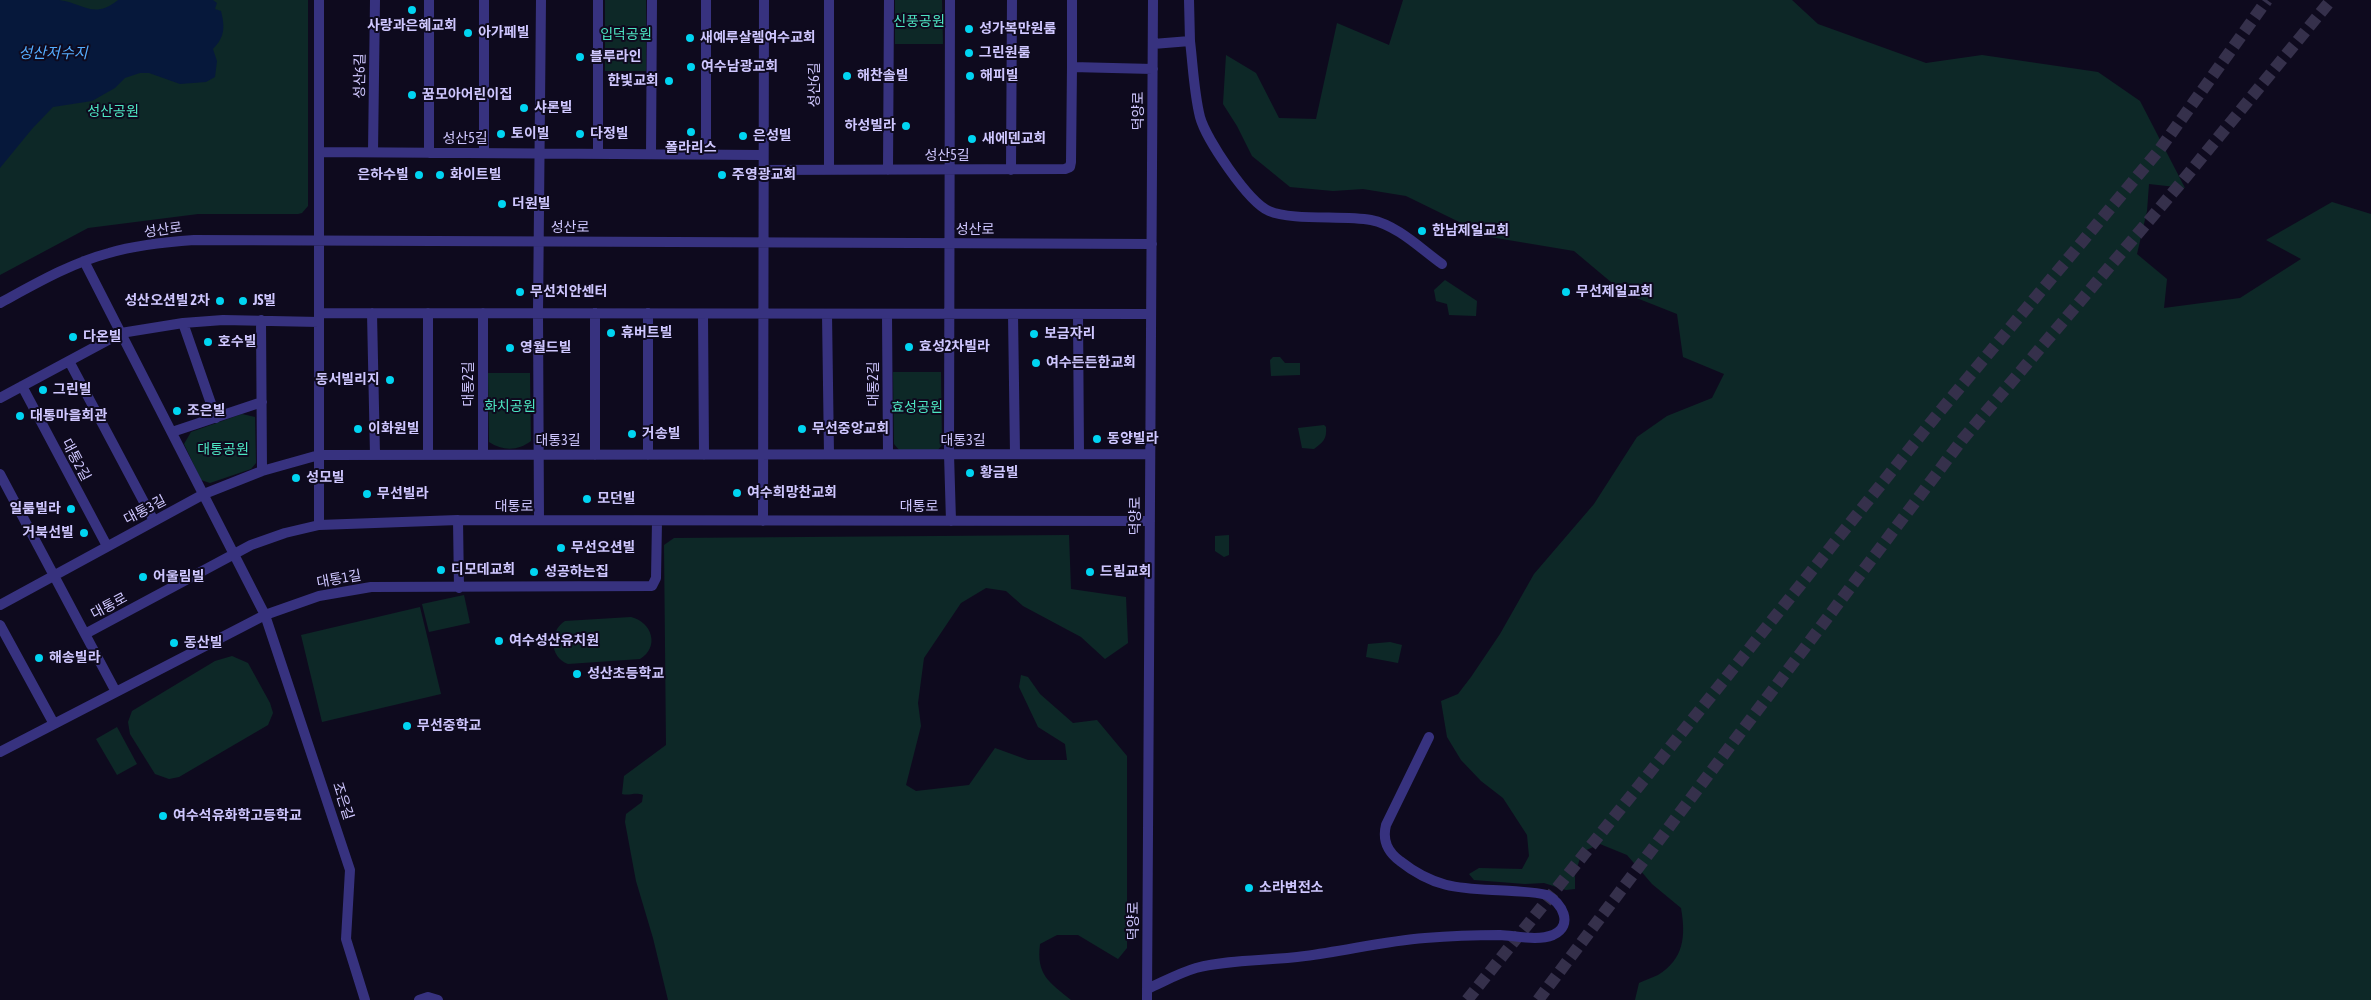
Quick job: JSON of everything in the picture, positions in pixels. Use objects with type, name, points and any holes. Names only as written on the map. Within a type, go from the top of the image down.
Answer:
[{"type":"street","points":[[319,0],[319,526]]},
{"type":"street","name":"성산6길","points":[[373,152],[375,0]]},
{"type":"street","points":[[429,0],[429,153]]},
{"type":"street","points":[[484,0],[484,153]]},
{"type":"street","points":[[540,520],[538,313],[541,0]]},
{"type":"street","points":[[598,0],[598,154]]},
{"type":"street","points":[[651,154],[652,0]]},
{"type":"street","points":[[706,0],[706,154]]},
{"type":"street","points":[[763,521],[764,314],[762,155],[764,0]]},
{"type":"street","name":"성산6길","points":[[829,0],[829,170]]},
{"type":"street","points":[[888,0],[888,170]]},
{"type":"street","points":[[950,0],[949,454],[951,521]]},
{"type":"street","points":[[1011,170],[1012,0]]},
{"type":"street","points":[[1072,0],[1072,67],[1153,68]]},
{"type":"street","name":"덕양로","points":[[1147,1000],[1153,0]]},
{"type":"street","points":[[1189,0],[1190,41],[1200,116],[1204,128],[1233,174],[1254,201],[1269,211],[1371,220],[1389,227],[1442,264]]},
{"type":"street","points":[[1153,44],[1190,41]]},
{"type":"street","name":"성산5길","points":[[762,170],[1065,169],[1070,167],[1072,67]]},
{"type":"street","name":"성산5길","points":[[319,152],[762,155]]},
{"type":"street","name":"성산로","points":[[0,303],[61,271],[109,253],[169,242],[194,240],[1152,244]]},
{"type":"street","points":[[84,262],[204,494]]},
{"type":"street","points":[[372,313],[374,455]]},
{"type":"street","points":[[0,398],[121,333],[183,323],[223,320],[261,320],[372,313],[1151,314]]},
{"type":"street","points":[[428,313],[428,455]]},
{"type":"street","name":"대통2길","points":[[483,313],[483,455]]},
{"type":"street","points":[[595,313],[595,455]]},
{"type":"street","points":[[648,313],[648,455]]},
{"type":"street","points":[[703,314],[704,454]]},
{"type":"street","points":[[827,314],[829,454]]},
{"type":"street","name":"대통2길","points":[[888,314],[888,454]]},
{"type":"street","points":[[1013,314],[1015,454]]},
{"type":"street","points":[[1078,314],[1079,454]]},
{"type":"street","points":[[261,320],[262,471]]},
{"type":"street","points":[[183,323],[216,418]]},
{"type":"street","points":[[68,361],[154,521]]},
{"type":"street","name":"대통2길","points":[[22,386],[107,546]]},
{"type":"street","points":[[172,432],[262,402]]},
{"type":"street","name":"대통3길","points":[[0,605],[204,494],[262,471],[319,455],[1150,454]]},
{"type":"street","name":"대통로","points":[[0,474],[85,634],[234,554],[273,536],[319,526],[458,520],[1150,521]]},
{"type":"street","name":"조은길","points":[[204,494],[265,615],[350,870],[346,939],[366,1000]]},
{"type":"street","points":[[458,520],[459,588]]},
{"type":"street","name":"대통1길","points":[[0,751],[265,615],[318,596],[356,588],[652,586],[656,578],[657,520]]},
{"type":"street","points":[[0,625],[54,724]]},
{"type":"street","points":[[85,634],[116,692]]},
{"type":"street","points":[[1147,989],[1194,969],[1214,965],[1304,956],[1423,938],[1499,935],[1540,938],[1560,930],[1564,922],[1564,912],[1555,899],[1547,894],[1445,886],[1417,873],[1393,856],[1388,849],[1384,834],[1386,825],[1429,737]]},
{"type":"street","points":[[419,1000],[428,997],[438,1000]]},
{"type":"green space","name":"성산공원","points":[[0,0],[308,0],[308,206],[302,213],[298,214],[198,214],[88,228],[0,275]]},
{"type":"green space","name":"입덕공원","points":[[605,0],[646,0],[646,71],[605,71]]},
{"type":"green space","name":"신풍공원","points":[[895,0],[942,0],[943,44],[895,44]]},
{"type":"green space","points":[[1403,0],[1792,0],[1818,24],[1926,63],[1982,55],[2098,72],[2140,101],[2185,188],[2149,184],[2147,211],[2137,254],[2167,279],[2164,308],[2240,298],[2301,259],[2266,240],[2332,202],[2371,214],[2371,1000],[1635,1000],[1639,983],[1667,969],[1678,954],[1683,937],[1683,918],[1681,908],[1652,884],[1627,855],[1600,844],[1582,852],[1575,874],[1575,889],[1566,890],[1544,883],[1525,884],[1474,880],[1469,874],[1479,868],[1522,869],[1529,856],[1527,835],[1503,798],[1481,781],[1461,760],[1447,737],[1441,701],[1458,694],[1471,677],[1500,634],[1534,574],[1594,504],[1637,437],[1667,416],[1712,398],[1724,374],[1683,357],[1677,314],[1624,293],[1574,251],[1490,237],[1406,196],[1363,189],[1333,191],[1290,187],[1252,156],[1237,126],[1223,104],[1226,55],[1256,73],[1279,118],[1316,119],[1337,23],[1389,45]]},
{"type":"green space","points":[[1445,280],[1477,301],[1476,316],[1449,315],[1447,304],[1436,301],[1434,290]]},
{"type":"green space","points":[[1273,357],[1280,357],[1285,363],[1300,363],[1300,375],[1271,376],[1270,360]]},
{"type":"green space","name":"효성공원","points":[[893,372],[941,372],[942,445],[937,451],[900,451],[894,444]]},
{"type":"green space","name":"화치공원","points":[[488,373],[530,373],[531,441],[521,447],[510,449],[489,442]]},
{"type":"green space","name":"대통공원","points":[[242,414],[255,417],[256,463],[251,469],[210,483],[201,480],[184,444],[191,432]]},
{"type":"green space","points":[[1324,425],[1326,427],[1326,435],[1322,442],[1314,449],[1302,448],[1298,428]]},
{"type":"green space","points":[[1069,535],[1071,589],[1126,597],[1128,643],[1105,659],[1081,637],[1023,606],[1006,591],[986,588],[961,603],[924,658],[918,703],[921,726],[906,785],[916,791],[969,785],[995,748],[1028,760],[1067,760],[1065,744],[1038,727],[1019,687],[1021,675],[1028,677],[1040,694],[1073,723],[1097,720],[1127,756],[1127,948],[1118,959],[1078,935],[1057,935],[1040,944],[1039,955],[1042,971],[1050,983],[1071,1000],[668,1000],[653,938],[636,881],[625,822],[626,814],[642,802],[643,795],[622,794],[624,776],[666,745],[664,545],[674,538]]},
{"type":"green space","points":[[1229,535],[1229,555],[1224,557],[1215,551],[1215,536]]},
{"type":"green space","points":[[464,595],[470,623],[429,632],[422,604]]},
{"type":"green space","points":[[420,607],[441,694],[322,722],[301,635]]},
{"type":"green space","points":[[631,617],[644,624],[651,635],[650,648],[640,659],[568,664],[557,656],[554,650],[553,644],[556,631],[565,621]]},
{"type":"green space","points":[[1390,642],[1402,645],[1398,663],[1366,657],[1368,644]]},
{"type":"green space","points":[[232,656],[248,663],[270,703],[273,713],[268,725],[179,777],[169,779],[155,774],[130,734],[128,722],[132,711],[215,661]]},
{"type":"green space","points":[[117,727],[137,764],[117,775],[96,739]]},
{"type":"water","name":"성산저수지","points":[[0,0],[59,0],[95,10],[109,6],[118,0],[213,0],[217,3],[215,9],[221,11],[223,22],[222,36],[213,49],[217,61],[215,77],[206,82],[180,84],[149,73],[140,73],[125,78],[115,88],[92,101],[53,107],[0,168]]},
{"type":"tunnel","points":[[1467,1000],[1936,416],[2160,149],[2267,0]]},
{"type":"tunnel","points":[[1538,1000],[1962,440],[2180,184],[2331,0]]},
{"type":"place","name":"사랑과은혜교회","points":[[412,10]]},
{"type":"place","name":"성가복만원룸","points":[[969,29]]},
{"type":"place","name":"아가페빌","points":[[468,33]]},
{"type":"place","name":"새예루살렘여수교회","points":[[690,38]]},
{"type":"place","name":"그린원룸","points":[[969,53]]},
{"type":"place","name":"블루라인","points":[[580,57]]},
{"type":"place","name":"여수남광교회","points":[[691,67]]},
{"type":"place","name":"해찬솔빌","points":[[847,76]]},
{"type":"place","name":"해피빌","points":[[970,76]]},
{"type":"place","name":"한빛교회","points":[[669,81]]},
{"type":"place","name":"꿈모아어린이집","points":[[412,95]]},
{"type":"place","name":"샤론빌","points":[[524,108]]},
{"type":"place","name":"하성빌라","points":[[906,126]]},
{"type":"place","name":"폴라리스","points":[[691,132]]},
{"type":"place","name":"토이빌","points":[[501,134]]},
{"type":"place","name":"다정빌","points":[[580,134]]},
{"type":"place","name":"은성빌","points":[[743,136]]},
{"type":"place","name":"새에덴교회","points":[[972,139]]},
{"type":"place","name":"은하수빌","points":[[419,175]]},
{"type":"place","name":"화이트빌","points":[[440,175]]},
{"type":"place","name":"주영광교회","points":[[722,175]]},
{"type":"place","name":"더원빌","points":[[502,204]]},
{"type":"place","name":"한남제일교회","points":[[1422,231]]},
{"type":"place","name":"무선치안센터","points":[[520,292]]},
{"type":"place","name":"무선제일교회","points":[[1566,292]]},
{"type":"place","name":"성산오션빌 2차","points":[[220,301]]},
{"type":"place","name":"JS빌","points":[[243,301]]},
{"type":"place","name":"휴버트빌","points":[[611,333]]},
{"type":"place","name":"보금자리","points":[[1034,334]]},
{"type":"place","name":"다온빌","points":[[73,337]]},
{"type":"place","name":"호수빌","points":[[208,342]]},
{"type":"place","name":"효성2차빌라","points":[[909,347]]},
{"type":"place","name":"영월드빌","points":[[510,348]]},
{"type":"place","name":"여수든든한교회","points":[[1036,363]]},
{"type":"place","name":"동서빌리지","points":[[390,380]]},
{"type":"place","name":"그린빌","points":[[43,390]]},
{"type":"place","name":"조은빌","points":[[177,411]]},
{"type":"place","name":"대통마을회관","points":[[20,416]]},
{"type":"place","name":"이화원빌","points":[[358,429]]},
{"type":"place","name":"무선중앙교회","points":[[802,429]]},
{"type":"place","name":"거송빌","points":[[632,434]]},
{"type":"place","name":"동양빌라","points":[[1097,439]]},
{"type":"place","name":"황금빌","points":[[970,473]]},
{"type":"place","name":"성모빌","points":[[296,478]]},
{"type":"place","name":"여수희망찬교회","points":[[737,493]]},
{"type":"place","name":"무선빌라","points":[[367,494]]},
{"type":"place","name":"모던빌","points":[[587,499]]},
{"type":"place","name":"일룸빌라","points":[[71,509]]},
{"type":"place","name":"거북선빌","points":[[84,533]]},
{"type":"place","name":"무선오션빌","points":[[561,548]]},
{"type":"place","name":"디모데교회","points":[[441,570]]},
{"type":"place","name":"성공하는집","points":[[534,572]]},
{"type":"place","name":"드림교회","points":[[1090,572]]},
{"type":"place","name":"어울림빌","points":[[143,577]]},
{"type":"place","name":"여수성산유치원","points":[[499,641]]},
{"type":"place","name":"동산빌","points":[[174,643]]},
{"type":"place","name":"해송빌라","points":[[39,658]]},
{"type":"place","name":"성산초등학교","points":[[577,674]]},
{"type":"place","name":"무선중학교","points":[[407,726]]},
{"type":"place","name":"여수석유화학고등학교","points":[[163,816]]},
{"type":"place","name":"소라변전소","points":[[1249,888]]}]
